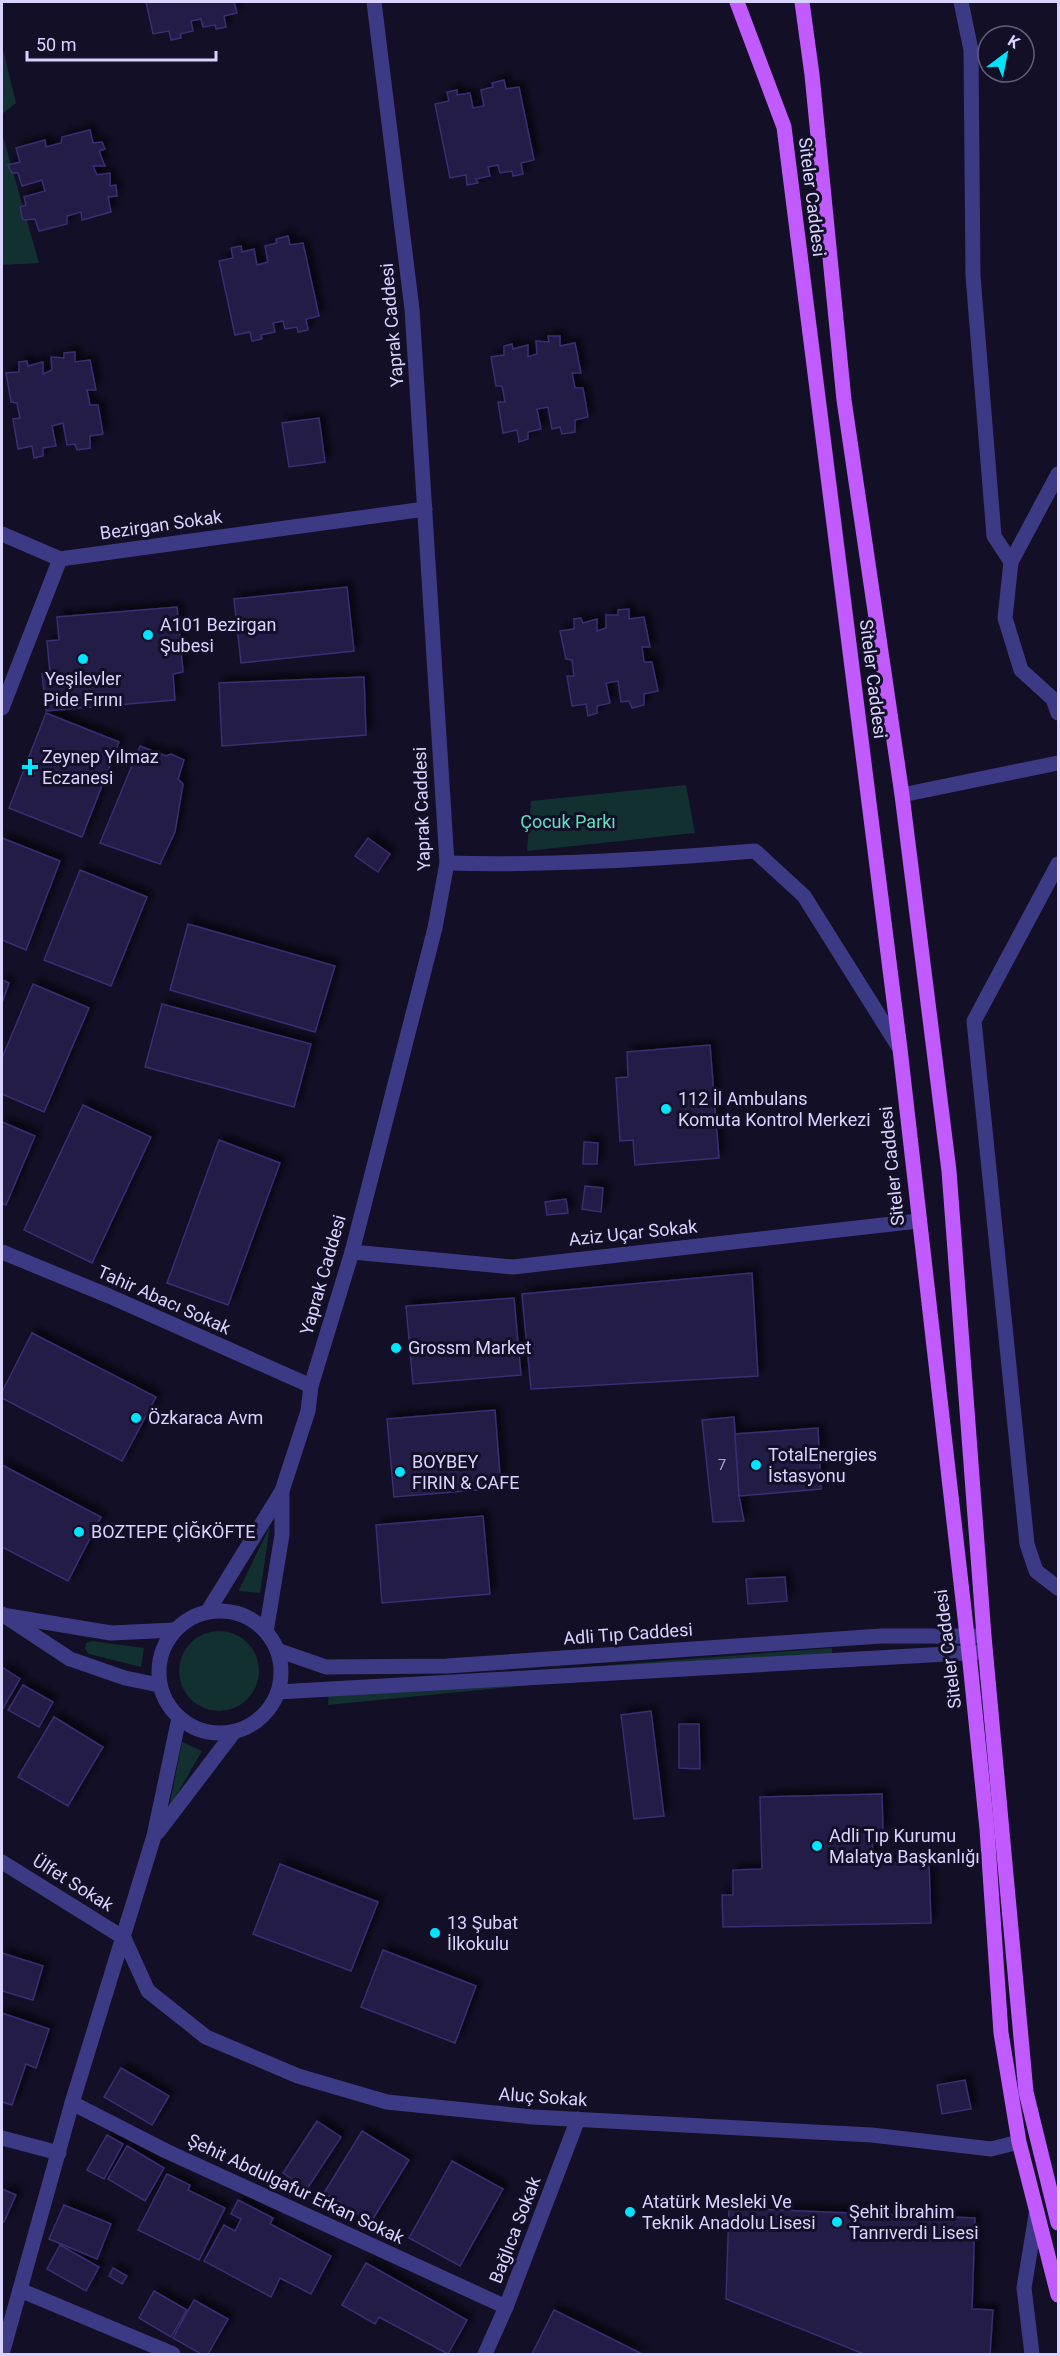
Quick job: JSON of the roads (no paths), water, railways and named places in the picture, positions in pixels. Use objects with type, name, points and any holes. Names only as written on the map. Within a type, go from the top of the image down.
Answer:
[{"type":"main road","name":"Siteler Caddesi","points":[[737,2],[784,128],[900,1049],[969,1653],[987,1828],[1000,2033],[1019,2142],[1036,2215],[1059,2295]]},
{"type":"main road","name":"Siteler Caddesi","points":[[802,2],[812,75],[844,400],[902,795],[949,1171],[985,1643],[1026,2092],[1059,2223]]},
{"type":"street","name":"Yaprak Caddesi","points":[[208,1611],[282,1491],[308,1411],[311,1386],[352,1252],[435,928],[447,863],[412,309],[374,2]]},
{"type":"street","points":[[961,2],[970,50],[973,276],[994,536],[1011,562]]},
{"type":"street","points":[[1057,703],[1021,670],[1005,618],[1011,562],[1059,474]]},
{"type":"street","name":"Bezirgan Sokak","points":[[60,559],[425,509]]},
{"type":"street","points":[[2,534],[60,559],[2,708]]},
{"type":"street","points":[[902,795],[1059,763]]},
{"type":"street","points":[[447,863],[512,865],[622,861],[755,850],[804,896],[900,1049]]},
{"type":"street","points":[[1059,864],[974,1021],[1027,1544],[1036,1571],[1059,1588]]},
{"type":"street","name":"Aziz Uçar Sokak","points":[[352,1252],[513,1267],[918,1221]]},
{"type":"street","name":"Tahir Abacı Sokak","points":[[2,1252],[109,1296],[311,1386]]},
{"type":"street","points":[[266,1632],[282,1536],[282,1491]]},
{"type":"street","points":[[208,1611],[230,1611],[250,1618],[266,1632],[277,1650],[281,1671],[278,1692],[268,1711],[252,1725],[234,1732],[214,1733],[195,1729],[179,1718],[166,1703],[159,1685],[158,1665],[164,1646],[175,1630],[190,1618],[208,1611]]},
{"type":"street","points":[[2,1615],[111,1633],[175,1630]]},
{"type":"street","points":[[2,1615],[70,1659],[125,1678],[159,1685]]},
{"type":"street","name":"Adli Tıp Caddesi","points":[[277,1650],[326,1667],[447,1666],[881,1636],[966,1635],[985,1643]]},
{"type":"street","name":"Adli Tıp Caddesi","points":[[278,1692],[969,1653],[985,1643]]},
{"type":"street","points":[[2,2355],[72,2103],[154,1836],[179,1718]]},
{"type":"street","points":[[154,1836],[234,1732]]},
{"type":"street","name":"Ülfet Sokak","points":[[2,1862],[124,1938]]},
{"type":"street","name":"Aluç Sokak","points":[[124,1938],[148,1991],[206,2037],[298,2076],[387,2102],[533,2117],[873,2135],[991,2149],[1019,2142]]},
{"type":"street","name":"Şehit Abdulgafur Erkan Sokak","points":[[72,2103],[166,2151],[506,2307]]},
{"type":"street","name":"Bağlıca Sokak","points":[[485,2355],[506,2307],[578,2119]]},
{"type":"street","points":[[2,2138],[58,2153]]},
{"type":"street","points":[[1032,2355],[1024,2288],[1036,2215]]},
{"type":"street","points":[[20,2289],[173,2355]]},
{"type":"place","name":"A101 Bezirgan Şubesi","points":[[148,635]]},
{"type":"place","name":"Yeşilevler Pide Fırını","points":[[83,659]]},
{"type":"place","name":"Zeynep Yılmaz Eczanesi","points":[[30,767]]},
{"type":"place","name":"112 İl Ambulans Komuta Kontrol Merkezi","points":[[666,1109]]},
{"type":"place","name":"Grossm Market","points":[[396,1348]]},
{"type":"place","name":"Özkaraca Avm","points":[[136,1418]]},
{"type":"place","name":"TotalEnergies İstasyonu","points":[[756,1465]]},
{"type":"place","name":"BOYBEY FIRIN & CAFE","points":[[400,1472]]},
{"type":"place","name":"BOZTEPE ÇİĞKÖFTE","points":[[79,1532]]},
{"type":"place","name":"Adli Tıp Kurumu Malatya Başkanlığı","points":[[817,1846]]},
{"type":"place","name":"13 Şubat İlkokulu","points":[[435,1933]]},
{"type":"place","name":"Atatürk Mesleki Ve Teknik Anadolu Lisesi","points":[[630,2212]]},
{"type":"place","name":"Şehit İbrahim Tanrıverdi Lisesi","points":[[837,2222]]},
{"type":"park label","name":"Çocuk Parkı","points":[[568,822]]}]
